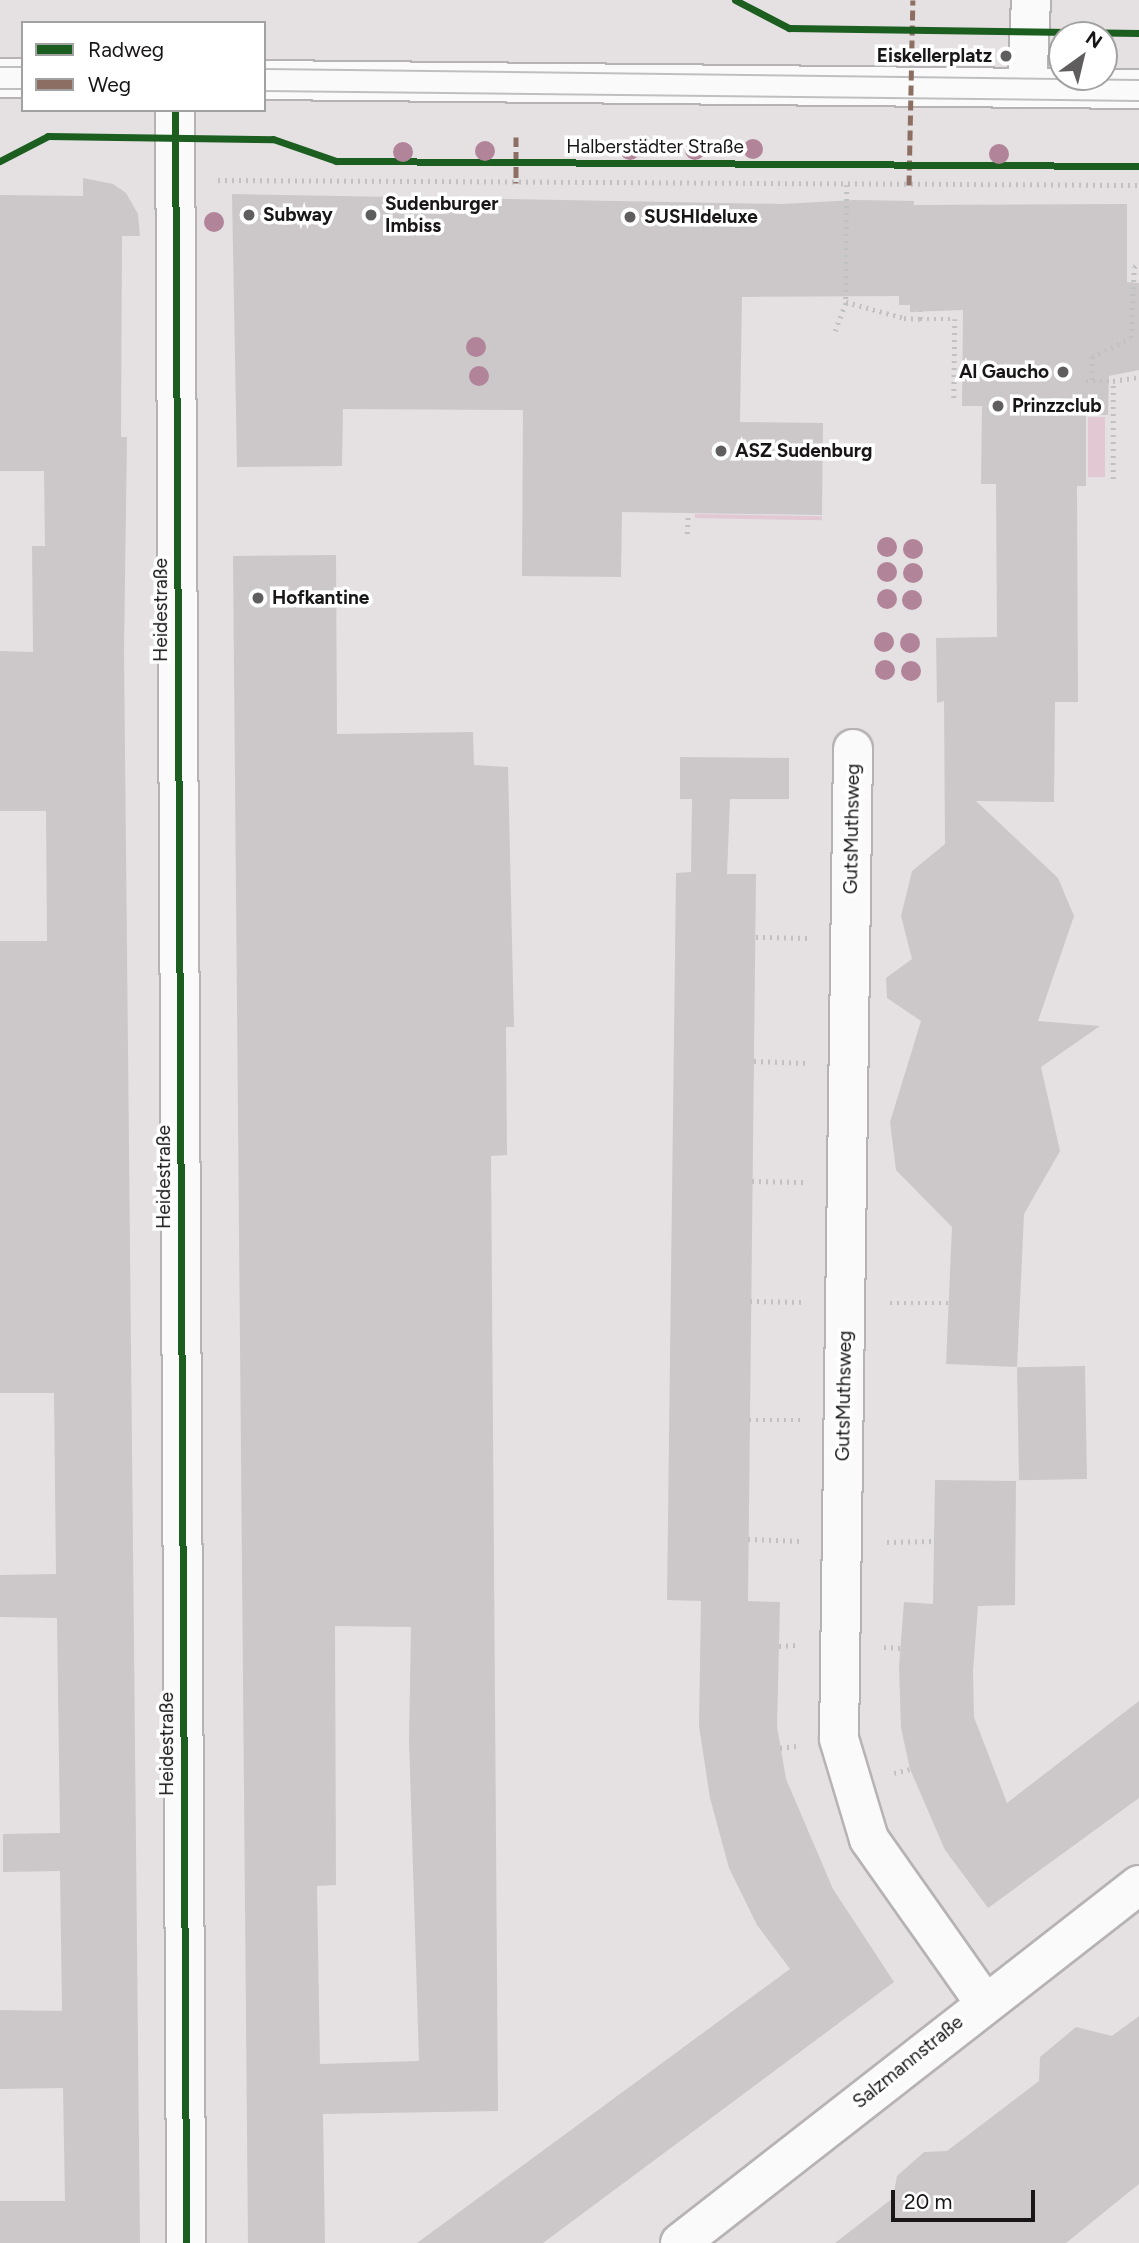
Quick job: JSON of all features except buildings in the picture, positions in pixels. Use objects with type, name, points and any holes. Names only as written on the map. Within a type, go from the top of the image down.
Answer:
[{"type":"street","points":[[1027,88],[1031,0]]},
{"type":"street","points":[[0,78],[21,78]]},
{"type":"street","points":[[266,80],[1139,89]]},
{"type":"street","name":"Heidestraße","points":[[175,112],[186,2243]]},
{"type":"street","name":"GutsMuthsweg","points":[[853,749],[839,1739],[869,1839],[984,2002]]},
{"type":"street","name":"Salzmannstraße","points":[[703,2236],[984,2002],[1139,1885]]},
{"type":"path","points":[[835,331],[846,302],[847,185]]},
{"type":"path","points":[[1139,263],[1134,267],[1130,338],[1092,357],[1089,381],[1139,377]]},
{"type":"path","points":[[846,302],[872,313],[955,319],[954,400]]},
{"type":"path","points":[[920,312],[920,318]]},
{"type":"path","points":[[1113,381],[1113,480]]},
{"type":"path","points":[[687,534],[688,513]]},
{"type":"path","points":[[756,937],[818,938]]},
{"type":"path","points":[[754,1061],[813,1063]]},
{"type":"path","points":[[752,1181],[807,1182]]},
{"type":"path","points":[[750,1301],[812,1302]]},
{"type":"path","points":[[880,1303],[949,1303]]},
{"type":"path","points":[[749,1420],[809,1420]]},
{"type":"path","points":[[748,1539],[803,1542]]},
{"type":"path","points":[[876,1542],[935,1541]]},
{"type":"shaded area","points":[[1088,417],[1105,417],[1105,477],[1088,477]]},
{"type":"shaded area","points":[[695,514],[822,516],[822,520],[695,518]]},
{"type":"tram line","points":[[0,67],[21,67]]},
{"type":"tram line","points":[[266,69],[1139,80]]},
{"type":"tram line","points":[[0,89],[21,89]]},
{"type":"tram line","points":[[266,91],[1139,101]]},
{"type":"marked path","points":[[909,185],[913,0]]},
{"type":"marked path","points":[[516,137],[516,183]]},
{"type":"cycle path","points":[[735,0],[789,28],[1139,33]]},
{"type":"cycle path","points":[[175,112],[186,2243]]},
{"type":"cycle path","name":"Halberstädter Straße","points":[[0,161],[48,136],[273,139],[336,161],[1139,166]]},
{"type":"place","name":"Eiskellerplatz","points":[[1006,56]]},
{"type":"place","name":"Subway","points":[[249,215]]},
{"type":"place","name":"Sudenburger Imbiss","points":[[371,215]]},
{"type":"place","name":"SUSHIdeluxe","points":[[630,217]]},
{"type":"place","name":"Al Gaucho","points":[[1063,372]]},
{"type":"place","name":"Prinzzclub","points":[[998,406]]},
{"type":"place","name":"ASZ Sudenburg","points":[[721,451]]},
{"type":"place","name":"Hofkantine","points":[[258,598]]}]
